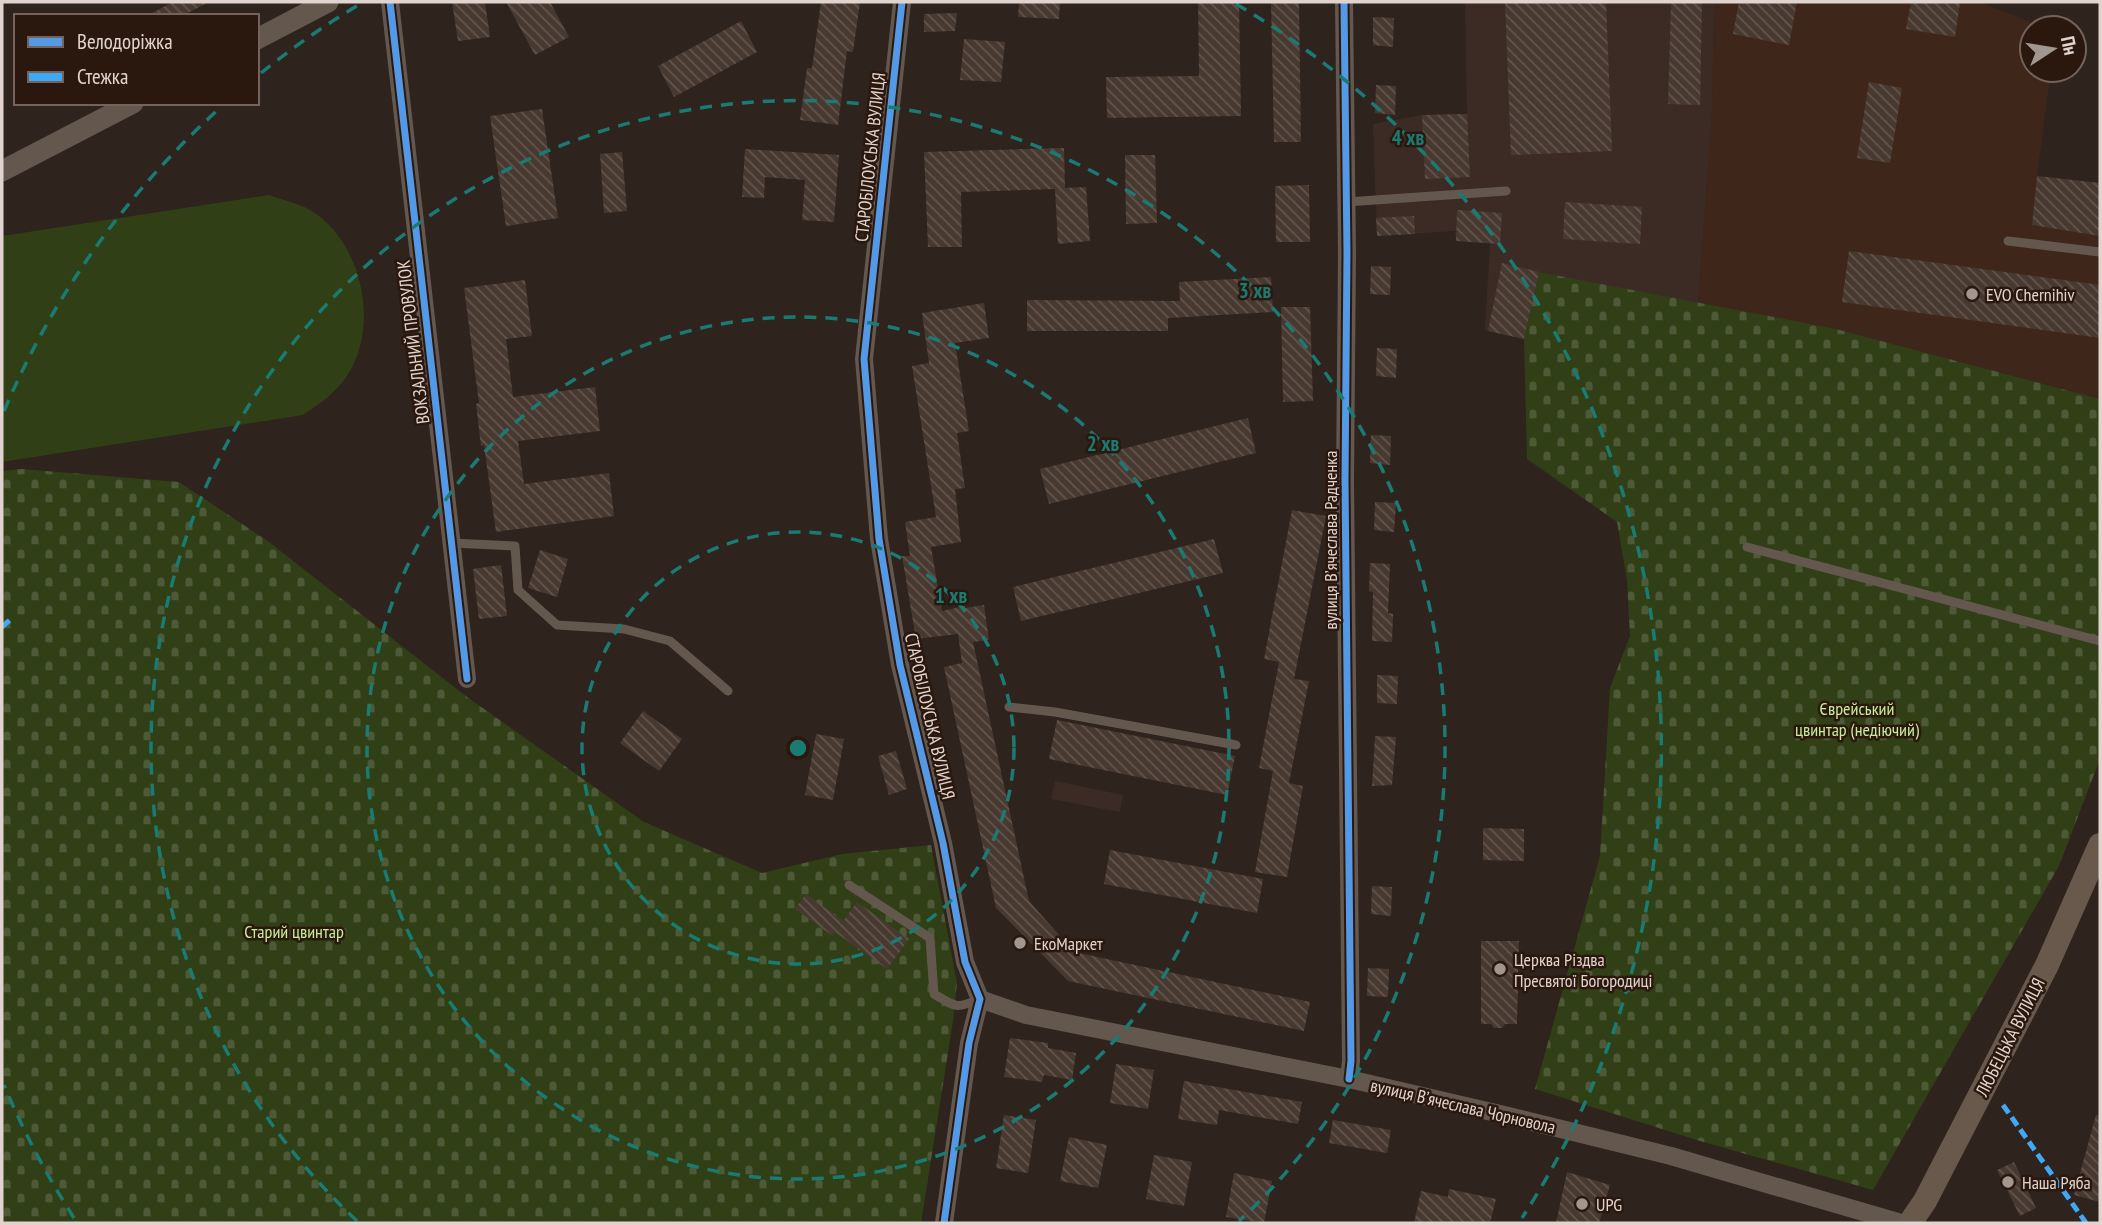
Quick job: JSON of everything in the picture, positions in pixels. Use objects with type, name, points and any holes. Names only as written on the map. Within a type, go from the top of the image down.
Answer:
[{"type":"main road","name":"ЛЮБЕЦЬКА ВУЛИЦЯ","points":[[1910,1223],[1925,1200],[2047,965],[2097,862]]},
{"type":"street","points":[[259,38],[328,2]]},
{"type":"street","name":"ВОКЗАЛЬНИЙ ПРОВУЛОК","points":[[390,2],[467,679]]},
{"type":"street","name":"СТАРОБІЛОУСЬКА ВУЛИЦЯ","points":[[902,2],[864,359],[879,539],[901,665],[943,843],[965,962],[980,999]]},
{"type":"street","name":"вулиця Вʼячеслава Радченка","points":[[1344,2],[1349,1079]]},
{"type":"street","points":[[2,171],[129,105]]},
{"type":"street","points":[[944,1223],[970,1043],[980,999]]},
{"type":"street","name":"вулиця Вʼячеслава Чорновола","points":[[980,999],[1026,1014],[1349,1079],[1671,1156],[1901,1223]]},
{"type":"lane","points":[[1346,202],[1506,191]]},
{"type":"lane","points":[[2008,242],[2100,252]]},
{"type":"lane","points":[[452,543],[515,546],[518,590],[557,625],[624,629],[670,641],[728,691]]},
{"type":"lane","points":[[1746,547],[2100,641]]},
{"type":"lane","points":[[1009,707],[1055,712],[1236,745]]},
{"type":"lane","points":[[849,885],[930,938],[934,994],[962,1007],[980,999]]},
{"type":"shaded area","points":[[1465,2],[1714,2],[1712,114],[1698,303],[1539,272],[1524,339],[1485,329],[1490,243],[1456,241],[1455,231],[1377,236],[1373,124],[1422,115],[1467,114]]},
{"type":"shaded area","points":[[1714,2],[1980,2],[2018,17],[2018,84],[2049,84],[2037,176],[2100,183],[2100,399],[1836,329],[1698,303],[1712,114]]},
{"type":"shaded area","points":[[1055,781],[1123,795],[1120,812],[1051,799]]},
{"type":"green space","points":[[269,195],[310,210],[329,225],[344,244],[355,267],[362,292],[364,317],[361,342],[353,365],[336,389],[303,415],[2,462],[2,236]]},
{"type":"green space","name":"Єврейський цвинтар (недіючий)","points":[[1539,272],[1836,329],[2100,399],[2100,759],[2059,866],[1873,1190],[1700,1141],[1535,1089],[1600,856],[1610,688],[1630,636],[1627,580],[1617,522],[1527,459],[1524,339]]},
{"type":"green space","name":"Старий цвинтар","points":[[22,469],[179,482],[269,542],[467,697],[644,822],[762,873],[842,854],[931,845],[957,983],[921,1223],[2,1223],[2,471]]},
{"type":"building","points":[[173,2],[209,2],[186,14],[150,14]]},
{"type":"building","points":[[452,2],[485,2],[490,37],[458,41]]},
{"type":"building","points":[[506,2],[550,2],[569,37],[535,55]]},
{"type":"building","points":[[821,2],[860,2],[853,52],[847,51],[838,125],[800,120],[807,68],[812,68]]},
{"type":"building","points":[[1019,2],[1060,2],[1059,19],[1018,17]]},
{"type":"building","points":[[1198,2],[1239,2],[1241,116],[1107,118],[1106,77],[1199,76]]},
{"type":"building","points":[[1271,2],[1299,2],[1301,142],[1274,142]]},
{"type":"building","points":[[1505,2],[1606,2],[1612,151],[1511,155]]},
{"type":"building","points":[[1671,2],[1702,2],[1700,105],[1668,104]]},
{"type":"building","points":[[1739,2],[1797,2],[1789,45],[1733,34]]},
{"type":"building","points":[[1911,2],[1960,2],[1955,37],[1906,29]]},
{"type":"building","points":[[957,13],[955,31],[924,32],[924,14]]},
{"type":"building","points":[[1373,17],[1394,18],[1393,47],[1373,45]]},
{"type":"building","points":[[741,21],[757,52],[674,97],[658,66]]},
{"type":"building","points":[[964,39],[1005,42],[1001,82],[960,80]]},
{"type":"building","points":[[1869,82],[1902,88],[1890,163],[1857,158]]},
{"type":"building","points":[[1376,85],[1396,86],[1395,115],[1375,113]]},
{"type":"building","points":[[542,109],[558,218],[506,226],[490,116]]},
{"type":"building","points":[[1467,114],[1470,177],[1425,179],[1422,115]]},
{"type":"building","points":[[1064,148],[1065,188],[1086,187],[1090,241],[1058,244],[1055,189],[961,192],[962,247],[928,247],[924,152]]},
{"type":"building","points":[[745,149],[839,155],[834,222],[802,220],[805,180],[765,177],[764,198],[742,197]]},
{"type":"building","points":[[622,152],[627,211],[604,213],[600,154]]},
{"type":"building","points":[[1125,155],[1155,155],[1157,223],[1126,224]]},
{"type":"building","name":"EVO Chernihiv","points":[[2037,176],[2100,183],[2100,236],[2032,225]]},
{"type":"building","points":[[1309,185],[1310,242],[1276,242],[1275,186]]},
{"type":"building","points":[[1565,202],[1642,207],[1640,244],[1563,239]]},
{"type":"building","points":[[1457,210],[1502,213],[1500,244],[1456,241]]},
{"type":"building","points":[[1414,216],[1415,234],[1377,236],[1376,218]]},
{"type":"building","name":"EVO Chernihiv","points":[[1849,251],[2100,285],[2100,338],[1842,302]]},
{"type":"building","points":[[1502,263],[1539,272],[1524,339],[1488,331]]},
{"type":"building","points":[[1371,266],[1391,267],[1390,295],[1370,294]]},
{"type":"building","points":[[1271,277],[1273,312],[1168,318],[1168,331],[1027,331],[1027,300],[1180,301],[1179,282]]},
{"type":"building","points":[[525,280],[532,336],[506,339],[513,397],[595,387],[600,431],[518,441],[524,484],[609,473],[614,516],[496,532],[484,445],[481,446],[476,404],[479,403],[464,288]]},
{"type":"building","points":[[984,303],[989,338],[955,343],[969,431],[957,433],[965,488],[955,489],[961,542],[931,547],[942,611],[984,605],[989,640],[973,642],[1029,901],[1074,952],[1310,1002],[1304,1031],[1068,981],[996,908],[944,667],[962,663],[958,634],[916,639],[902,556],[910,556],[905,522],[936,517],[912,366],[929,363],[922,313]]},
{"type":"building","points":[[1281,307],[1310,307],[1313,401],[1283,402]]},
{"type":"building","points":[[1377,348],[1397,349],[1396,378],[1376,376]]},
{"type":"building","points":[[1248,418],[1256,453],[1049,504],[1040,469]]},
{"type":"building","points":[[1371,435],[1391,436],[1390,465],[1370,463]]},
{"type":"building","points":[[1375,502],[1396,503],[1394,532],[1374,530]]},
{"type":"building","points":[[1292,510],[1326,516],[1294,679],[1309,681],[1289,783],[1303,786],[1287,877],[1255,872],[1273,771],[1259,768],[1279,662],[1264,659]]},
{"type":"building","points":[[1214,539],[1223,573],[1021,621],[1013,587]]},
{"type":"building","points":[[540,550],[568,559],[557,597],[528,588]]},
{"type":"building","points":[[1370,563],[1390,564],[1388,613],[1393,614],[1392,642],[1372,641],[1373,592],[1369,591]]},
{"type":"building","points":[[501,565],[507,616],[479,619],[473,569]]},
{"type":"building","points":[[1377,675],[1398,676],[1397,704],[1377,703]]},
{"type":"building","points":[[643,711],[682,739],[659,771],[620,743]]},
{"type":"building","points":[[1057,720],[1235,756],[1227,795],[1049,759]]},
{"type":"building","points":[[816,734],[844,739],[833,800],[805,795]]},
{"type":"building","points":[[1375,736],[1396,737],[1392,785],[1372,786]]},
{"type":"building","points":[[896,751],[907,789],[889,795],[878,756]]},
{"type":"building","points":[[1483,828],[1524,829],[1524,861],[1483,860]]},
{"type":"building","points":[[1110,850],[1263,879],[1257,913],[1104,884]]},
{"type":"building","points":[[1372,886],[1392,887],[1391,916],[1371,914]]},
{"type":"building","points":[[806,894],[843,921],[836,931],[857,902],[909,939],[887,969],[835,932],[833,936],[795,909]]},
{"type":"building","name":"Церква Різдва Пресвятої Богородиці","points":[[1481,941],[1519,941],[1517,1024],[1494,1028],[1491,1024],[1481,1024]]},
{"type":"building","points":[[1368,968],[1389,969],[1388,997],[1367,996]]},
{"type":"building","points":[[1010,1038],[1048,1043],[1048,1048],[1076,1053],[1072,1080],[1044,1075],[1042,1082],[1004,1077]]},
{"type":"building","points":[[1116,1064],[1154,1070],[1148,1109],[1110,1103]]},
{"type":"building","points":[[1184,1081],[1302,1102],[1298,1124],[1219,1110],[1217,1125],[1178,1119]]},
{"type":"building","points":[[1004,1115],[1036,1120],[1028,1173],[996,1168]]},
{"type":"building","points":[[2096,1115],[2100,1115],[2100,1202],[2074,1195]]},
{"type":"building","points":[[1333,1120],[1391,1130],[1387,1153],[1329,1143]]},
{"type":"building","points":[[1069,1137],[1107,1145],[1098,1188],[1060,1181]]},
{"type":"building","points":[[1154,1155],[1192,1162],[1184,1206],[1146,1199]]},
{"type":"building","points":[[2014,1162],[2036,1208],[2020,1216],[1997,1170]]},
{"type":"building","name":"UPG","points":[[1567,1172],[1610,1185],[1599,1223],[1556,1223]]},
{"type":"building","points":[[1234,1173],[1272,1181],[1264,1223],[1226,1217]]},
{"type":"building","points":[[1449,1189],[1496,1199],[1490,1223],[1414,1223],[1421,1191],[1448,1197]]},
{"type":"marked path","points":[[2,627],[12,618]]},
{"type":"marked path","points":[[2003,1105],[2086,1223]]},
{"type":"cycle path","points":[[390,2],[467,679]]},
{"type":"cycle path","points":[[902,2],[864,359],[879,539],[900,665],[943,843],[965,962],[980,999],[969,1043],[944,1223]]},
{"type":"cycle path","points":[[1344,2],[1349,1079]]},
{"type":"place","name":"EVO Chernihiv","points":[[1972,294]]},
{"type":"place","name":"ЕкоМаркет","points":[[1020,943]]},
{"type":"place","name":"Церква Різдва Пресвятої Богородиці","points":[[1500,969]]},
{"type":"place","name":"Наша Ряба","points":[[2008,1182]]},
{"type":"place","name":"UPG","points":[[1582,1204]]}]
